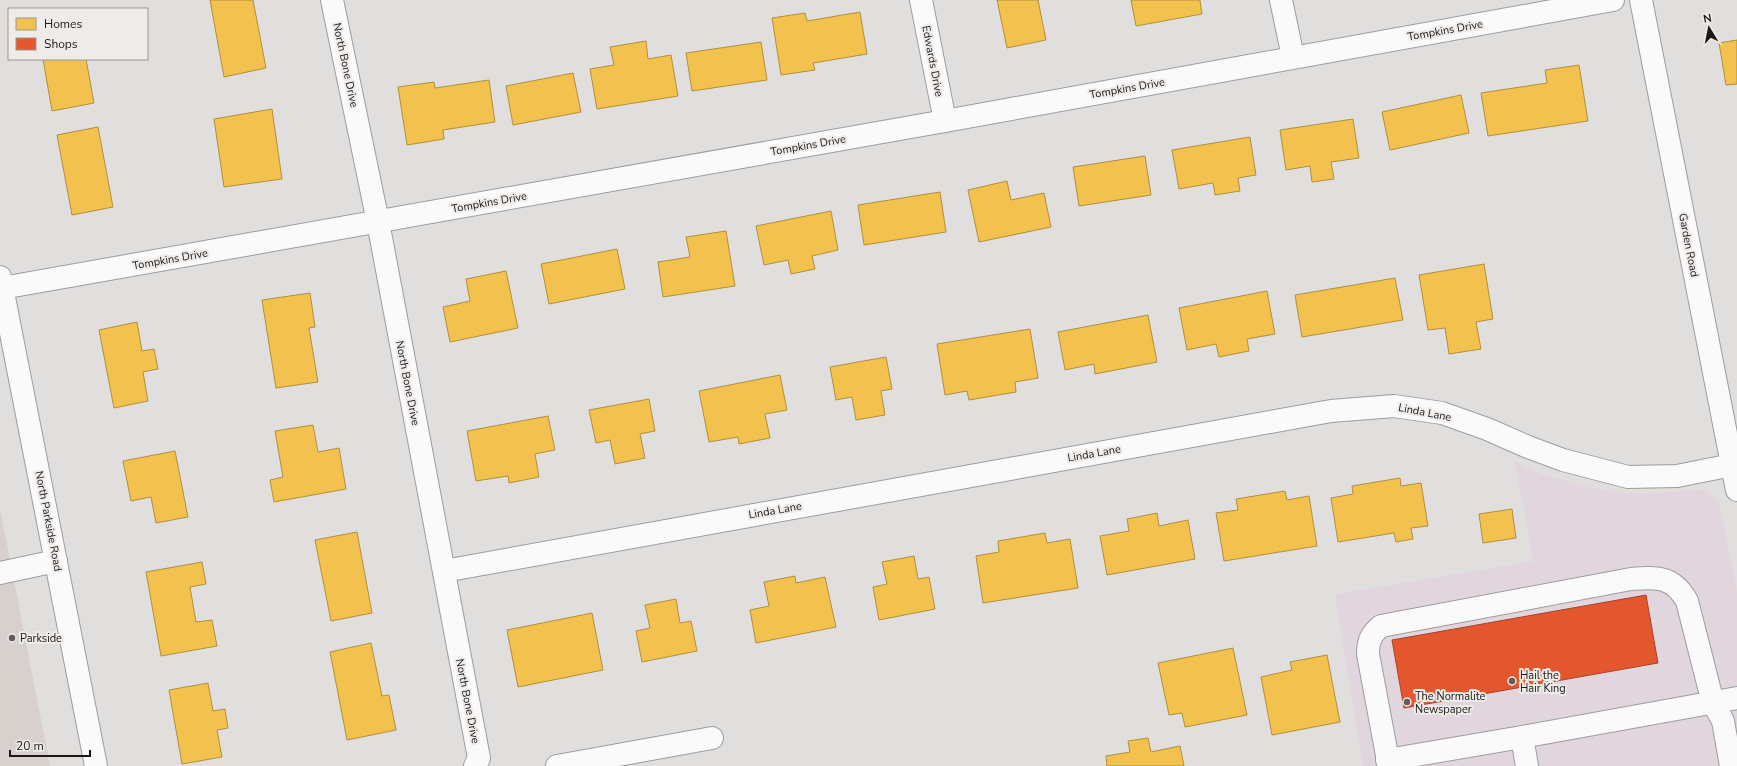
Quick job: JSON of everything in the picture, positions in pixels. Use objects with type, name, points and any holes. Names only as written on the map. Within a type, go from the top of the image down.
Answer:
[{"type":"street","name":"North Bone Drive","points":[[332,0],[378,222],[479,758],[475,766]]},
{"type":"street","name":"Edwards Drive","points":[[921,0],[944,121]]},
{"type":"street","points":[[1282,0],[1293,57]]},
{"type":"street","name":"Tompkins Drive","points":[[1,283],[378,222],[1613,0]]},
{"type":"street","name":"Garden Road","points":[[1641,0],[1734,464],[1737,490]]},
{"type":"street","name":"North Parkside Road","points":[[1,283],[96,766]]},
{"type":"street","name":"Linda Lane","points":[[444,571],[1332,411],[1394,406],[1442,413],[1487,429],[1563,460],[1628,477],[1677,476],[1734,464]]},
{"type":"street","points":[[0,573],[56,561]]},
{"type":"street","points":[[1731,766],[1723,721],[1713,703],[1687,601],[1682,592],[1674,584],[1663,579],[1631,579],[1381,626],[1372,633],[1368,644],[1368,654],[1388,763],[1522,737],[1713,703],[1737,698]]},
{"type":"street","points":[[1522,737],[1527,766]]},
{"type":"street","points":[[557,766],[616,761],[712,738]]},
{"type":"shaded area","points":[[1515,462],[1544,475],[1587,487],[1625,493],[1658,493],[1703,489],[1719,502],[1737,592],[1737,766],[1363,766],[1335,594],[1533,561]]},
{"type":"shaded area","name":"Parkside","points":[[0,509],[50,766],[0,766]]},
{"type":"building: Homes","points":[[210,0],[253,0],[266,68],[224,77]]},
{"type":"building: Homes","points":[[997,0],[1038,0],[1046,40],[1007,48]]},
{"type":"building: Homes","points":[[1131,0],[1200,0],[1202,14],[1136,26]]},
{"type":"building: Homes","points":[[860,12],[867,54],[813,63],[815,70],[781,75],[772,18],[805,13],[807,21]]},
{"type":"building: Homes","points":[[1737,40],[1737,84],[1726,85],[1719,43]]},
{"type":"building: Homes","points":[[646,41],[648,59],[671,55],[678,96],[597,109],[590,69],[614,65],[610,47]]},
{"type":"building: Homes","points":[[761,42],[767,80],[692,91],[686,53]]},
{"type":"building: Homes","points":[[43,60],[86,60],[94,103],[52,111]]},
{"type":"building: Homes","points":[[1579,65],[1588,121],[1488,136],[1481,93],[1547,83],[1545,70]]},
{"type":"building: Homes","points":[[573,73],[581,112],[513,125],[506,86]]},
{"type":"building: Homes","points":[[489,80],[495,122],[443,130],[444,139],[407,145],[398,87],[434,82],[435,88]]},
{"type":"building: Homes","points":[[1461,95],[1469,133],[1390,150],[1382,112]]},
{"type":"building: Homes","points":[[272,109],[282,179],[224,187],[214,119]]},
{"type":"building: Homes","points":[[1353,119],[1359,158],[1331,162],[1334,179],[1312,182],[1310,166],[1286,170],[1280,130]]},
{"type":"building: Homes","points":[[98,127],[113,207],[72,215],[57,135]]},
{"type":"building: Homes","points":[[1250,137],[1256,175],[1238,178],[1240,191],[1215,195],[1213,183],[1179,189],[1172,150]]},
{"type":"building: Homes","points":[[1145,156],[1151,195],[1079,206],[1073,167]]},
{"type":"building: Homes","points":[[1007,181],[1011,200],[1044,193],[1051,227],[979,242],[968,190]]},
{"type":"building: Homes","points":[[940,192],[946,232],[864,245],[858,205]]},
{"type":"building: Homes","points":[[831,211],[838,250],[812,256],[815,269],[791,274],[788,260],[764,265],[756,226]]},
{"type":"building: Homes","points":[[726,231],[735,286],[663,297],[658,262],[690,257],[686,237]]},
{"type":"building: Homes","points":[[617,249],[625,289],[549,304],[541,264]]},
{"type":"building: Homes","points":[[1484,264],[1493,319],[1476,322],[1481,349],[1449,354],[1445,328],[1428,330],[1419,275]]},
{"type":"building: Homes","points":[[506,271],[518,328],[450,342],[443,307],[470,301],[466,279]]},
{"type":"building: Homes","points":[[1395,278],[1403,320],[1302,337],[1295,295]]},
{"type":"building: Homes","points":[[1267,291],[1275,334],[1247,339],[1249,351],[1219,357],[1216,344],[1187,350],[1179,308]]},
{"type":"building: Homes","points":[[310,293],[315,327],[309,328],[318,382],[276,388],[262,300]]},
{"type":"building: Homes","points":[[1148,315],[1157,362],[1095,374],[1094,364],[1065,370],[1058,332]]},
{"type":"building: Homes","points":[[137,322],[142,351],[154,349],[158,369],[143,372],[148,401],[114,408],[99,330]]},
{"type":"building: Homes","points":[[1030,329],[1038,378],[1015,382],[1016,392],[969,400],[967,391],[945,395],[937,344]]},
{"type":"building: Homes","points":[[886,357],[892,389],[881,391],[885,415],[856,420],[852,397],[836,400],[830,367]]},
{"type":"building: Homes","points":[[780,375],[787,410],[765,414],[770,438],[739,444],[738,437],[709,442],[699,391]]},
{"type":"building: Homes","points":[[649,399],[655,431],[640,434],[645,458],[615,464],[610,440],[596,443],[589,410]]},
{"type":"building: Homes","points":[[548,416],[555,450],[535,454],[539,477],[509,483],[508,476],[476,481],[467,431]]},
{"type":"building: Homes","points":[[313,425],[318,452],[339,448],[346,489],[274,502],[270,480],[283,477],[275,431]]},
{"type":"building: Homes","points":[[175,451],[188,517],[156,523],[151,497],[131,501],[123,461]]},
{"type":"building: Homes","points":[[1400,478],[1401,486],[1421,483],[1428,526],[1411,528],[1413,539],[1396,542],[1394,533],[1338,542],[1331,498],[1353,494],[1352,486]]},
{"type":"building: Homes","points":[[1285,491],[1287,500],[1309,496],[1317,546],[1224,561],[1216,513],[1238,510],[1236,499]]},
{"type":"building: Homes","points":[[1512,509],[1516,538],[1483,543],[1479,514]]},
{"type":"building: Homes","points":[[1157,513],[1159,526],[1188,520],[1195,559],[1107,575],[1100,536],[1129,531],[1127,519]]},
{"type":"building: Homes","points":[[357,532],[372,613],[331,621],[315,540]]},
{"type":"building: Homes","points":[[1045,533],[1047,543],[1070,539],[1078,588],[983,603],[976,556],[999,552],[998,541]]},
{"type":"building: Homes","points":[[914,556],[918,579],[929,577],[935,609],[879,620],[873,587],[887,584],[882,562]]},
{"type":"building: Homes","points":[[202,562],[206,584],[190,587],[196,622],[212,620],[217,646],[161,656],[146,572]]},
{"type":"building: Homes","points":[[795,576],[796,583],[825,577],[836,627],[756,643],[750,610],[769,606],[764,582]]},
{"type":"building: Homes","points":[[676,599],[680,623],[691,621],[697,651],[642,662],[636,631],[650,628],[645,605]]},
{"type":"building: Homes","points":[[592,613],[603,670],[518,687],[507,630]]},
{"type":"building: Homes","points":[[371,643],[382,696],[389,695],[396,730],[347,740],[330,652]]},
{"type":"building: Homes","points":[[1233,648],[1247,715],[1185,727],[1182,713],[1169,715],[1158,663]]},
{"type":"building: Homes","points":[[1327,655],[1340,722],[1272,735],[1261,677],[1292,670],[1290,662]]},
{"type":"building: Homes","points":[[208,683],[213,711],[225,709],[228,728],[217,730],[222,757],[182,764],[169,690]]},
{"type":"building: Homes","points":[[1148,738],[1151,752],[1180,746],[1184,766],[1107,766],[1106,756],[1130,752],[1128,741]]},
{"type":"building: Shops","points":[[1646,595],[1658,663],[1404,708],[1392,640]]},
{"type":"place","name":"Parkside","points":[[12,638]]},
{"type":"place","name":"Hail the Hair King","points":[[1512,681]]},
{"type":"place","name":"The Normalite Newspaper","points":[[1407,702]]}]
